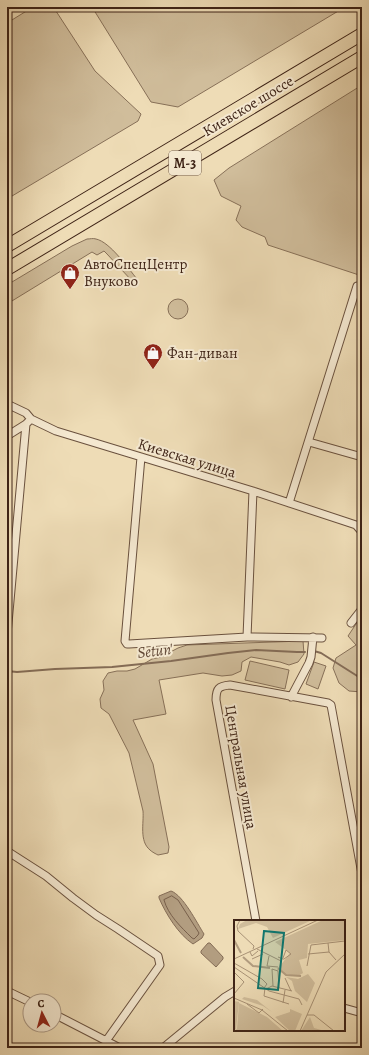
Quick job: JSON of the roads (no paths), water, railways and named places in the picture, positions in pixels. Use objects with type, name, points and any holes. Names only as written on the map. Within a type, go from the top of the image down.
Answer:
[{"type":"highway","name":"Киевское шоссе","points":[[7,246],[362,34]]},
{"type":"highway","name":"Киевское шоссе","points":[[7,269],[362,56]]},
{"type":"street","points":[[289,503],[357,286]]},
{"type":"street","name":"Киевская улица","points":[[7,404],[26,413],[29,422],[253,491],[347,522],[356,525],[362,532]]},
{"type":"street","points":[[7,436],[29,422]]},
{"type":"street","points":[[7,634],[29,422]]},
{"type":"street","points":[[309,442],[362,457]]},
{"type":"street","points":[[141,457],[125,641],[127,644],[247,637],[322,638]]},
{"type":"street","points":[[247,637],[253,491]]},
{"type":"street","points":[[351,623],[362,609]]},
{"type":"street","points":[[290,697],[309,663],[312,637]]},
{"type":"street","name":"Центральная улица","points":[[256,920],[216,700],[218,689],[223,686],[230,685],[328,704],[332,707],[362,874]]},
{"type":"street","points":[[7,851],[46,876],[79,903],[158,956],[160,965],[106,1041]]},
{"type":"street","points":[[7,991],[22,998]]},
{"type":"street","points":[[163,1048],[225,997],[234,992]]},
{"type":"street","points":[[345,1008],[362,1013]]},
{"type":"street","points":[[62,1018],[117,1047]]},
{"type":"water","points":[[171,891],[185,903],[204,934],[202,938],[193,944],[182,935],[173,923],[159,898],[159,896]]},
{"type":"water","points":[[208,943],[210,943],[223,957],[216,967],[201,953]]},
{"type":"waterway","name":"Setun'","points":[[7,671],[17,672],[112,667],[256,650],[305,652]]},
{"type":"waterway","name":"Setun'","points":[[314,651],[321,653],[362,679]]},
{"type":"place","name":"АвтоСпецЦентр Внуково","points":[[70,290]]},
{"type":"place","name":"Фан-диван","points":[[153,370]]}]
